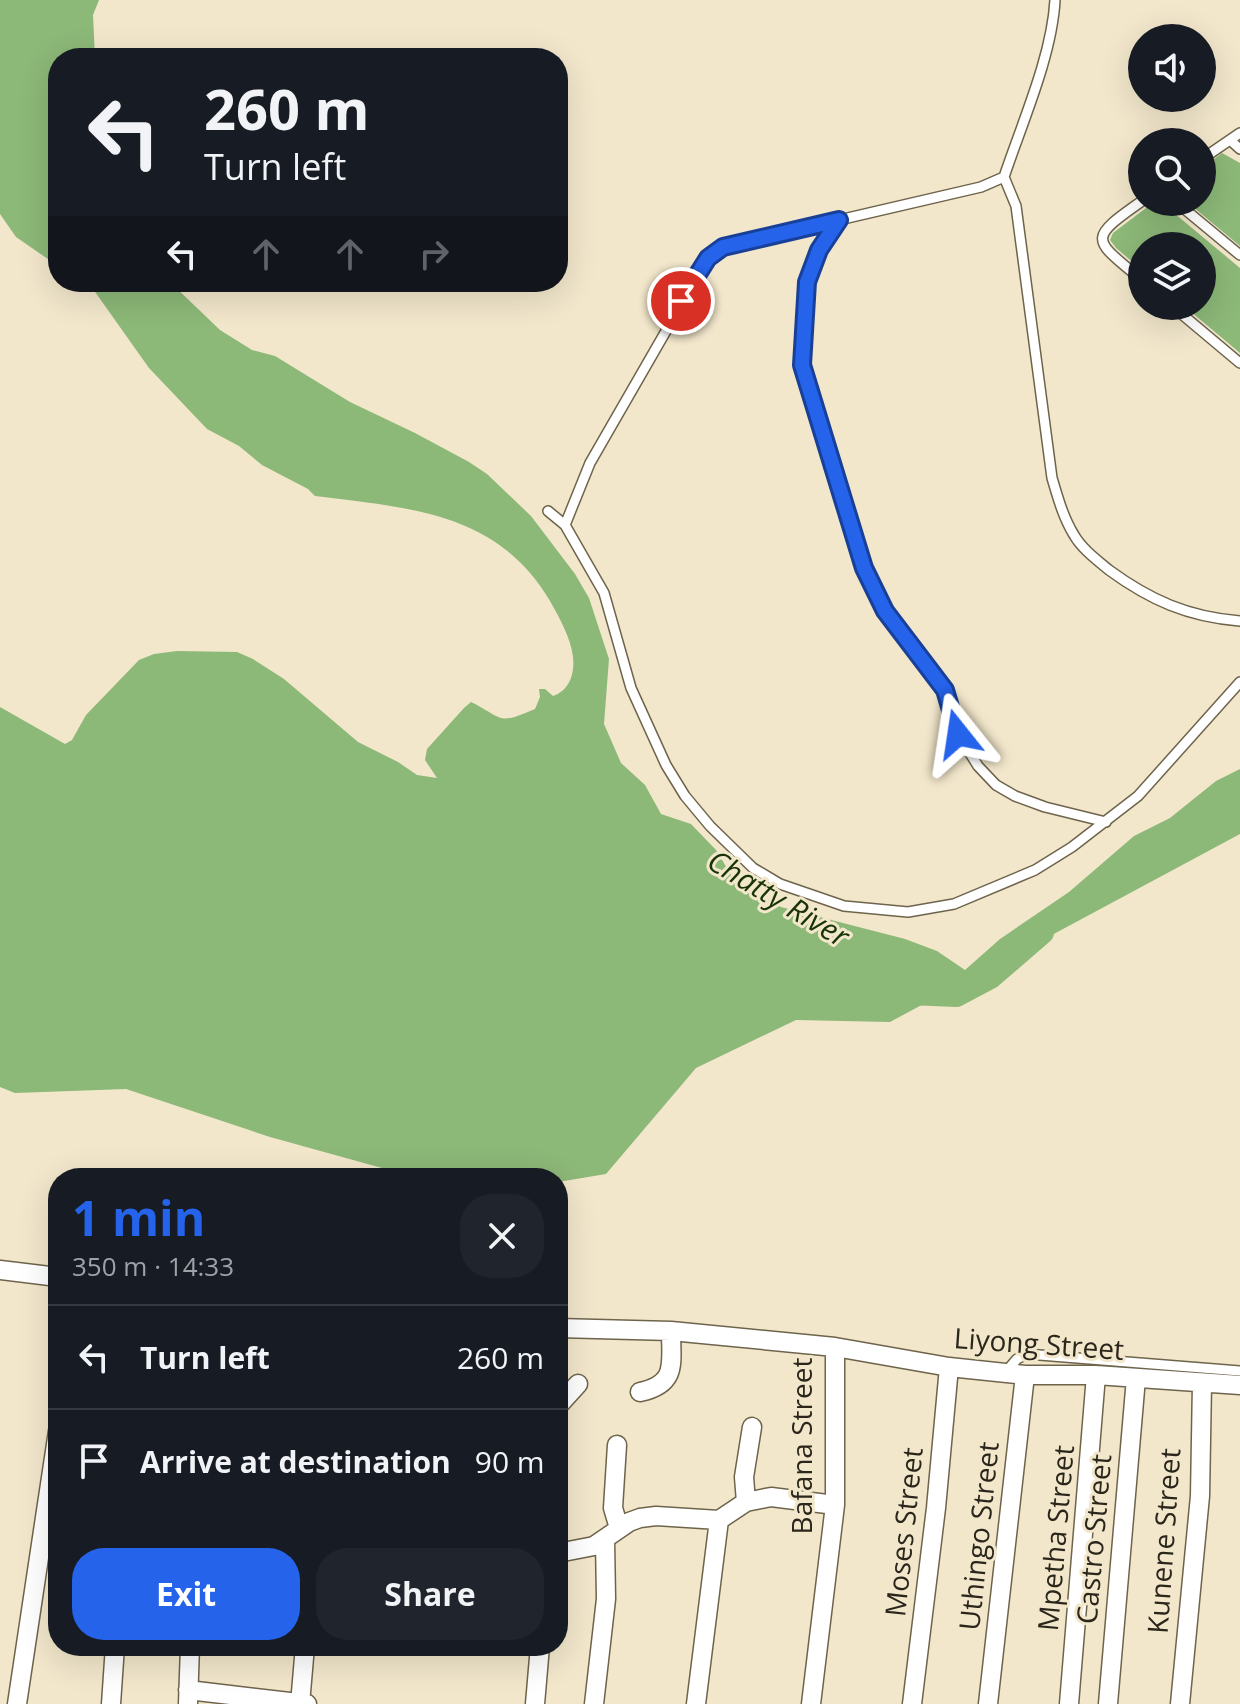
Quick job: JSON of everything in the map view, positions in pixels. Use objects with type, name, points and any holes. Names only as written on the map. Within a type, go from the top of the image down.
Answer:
[{"type":"street","points":[[0,1276],[0,1270],[48,1276]]},
{"type":"street","name":"Bafana Street","points":[[568,1328],[671,1331],[835,1347],[835,1505],[811,1704]]},
{"type":"street","points":[[640,1392],[654,1389],[667,1380],[671,1367],[671,1331]]},
{"type":"street","name":"Liyong Street","points":[[835,1347],[949,1367],[1025,1375],[1096,1375],[1240,1385]]},
{"type":"street","name":"Moses Street","points":[[912,1704],[936,1508],[949,1367]]},
{"type":"street","name":"Uthingo Street","points":[[988,1704],[1025,1375]]},
{"type":"street","name":"Mpetha Street","points":[[1069,1704],[1096,1375]]},
{"type":"street","name":"Castro Street","points":[[1108,1704],[1136,1378]]},
{"type":"street","name":"Kunene Street","points":[[1180,1704],[1200,1496],[1202,1383]]},
{"type":"street","points":[[568,1395],[578,1384]]},
{"type":"street","points":[[746,1502],[744,1477],[752,1427]]},
{"type":"street","points":[[594,1704],[612,1534],[617,1445]]},
{"type":"street","points":[[568,1551],[594,1546],[629,1522],[656,1516],[719,1520],[746,1502],[771,1497],[835,1505]]},
{"type":"street","points":[[696,1704],[719,1520]]},
{"type":"street","points":[[17,1704],[48,1521]]},
{"type":"street","points":[[111,1704],[114,1656]]},
{"type":"street","points":[[190,1656],[188,1697],[307,1704]]},
{"type":"street","points":[[300,1704],[304,1656]]},
{"type":"street","points":[[535,1704],[539,1656]]},
{"type":"lane","points":[[1055,0],[1054,21],[1046,51],[1004,177],[1016,206],[1052,478],[1062,513],[1076,539],[1140,593],[1164,604],[1240,621]]},
{"type":"lane","points":[[1216,150],[1240,133]]},
{"type":"lane","points":[[1230,140],[1240,149]]},
{"type":"lane","points":[[565,525],[590,463],[708,258],[723,247],[981,187],[1004,177]]},
{"type":"lane","points":[[1128,211],[1109,225],[1102,239],[1108,252],[1128,268]]},
{"type":"lane","points":[[1193,216],[1240,255]]},
{"type":"lane","points":[[839,220],[819,250],[807,282],[802,365],[864,568],[885,611],[945,690],[958,734],[978,766],[996,785],[1045,807],[1106,822]]},
{"type":"lane","points":[[1189,320],[1240,363]]},
{"type":"lane","points":[[548,511],[565,525],[604,593],[631,688],[678,785],[710,826],[753,868],[780,884],[844,906],[908,912],[954,904],[1035,870],[1106,822],[1138,796],[1240,682]]},
{"type":"lane","points":[[1005,1373],[1017,1359],[1027,1354],[1240,1371]]},
{"type":"shaded area","points":[[0,0],[99,0],[93,15],[95,48],[48,48],[48,259],[16,237],[0,214]]},
{"type":"shaded area","points":[[1222,153],[1240,163],[1240,246],[1204,216],[1216,216],[1216,158]]},
{"type":"shaded area","points":[[1135,216],[1178,216],[1197,232],[1128,232],[1128,258],[1110,240],[1113,233]]},
{"type":"shaded area","points":[[1216,248],[1240,268],[1240,353],[1201,320],[1216,320]]},
{"type":"shaded area","points":[[95,292],[180,292],[220,330],[252,350],[275,356],[350,402],[415,433],[487,474],[531,516],[575,574],[589,598],[609,659],[604,724],[621,763],[645,785],[661,814],[691,824],[716,850],[733,878],[781,907],[905,939],[937,951],[965,970],[1000,939],[1069,892],[1134,836],[1170,818],[1216,781],[1240,769],[1240,834],[890,1022],[796,1020],[696,1068],[606,1174],[568,1180],[568,1168],[382,1168],[270,1137],[126,1089],[15,1093],[0,1087],[0,707],[65,744],[72,740],[86,715],[139,660],[177,651],[237,652],[284,679],[358,742],[417,775],[437,778],[425,760],[427,749],[471,702],[501,718],[513,717],[535,709],[540,697],[539,689],[545,689],[553,696],[559,694],[570,681],[573,670],[570,642],[550,601],[528,571],[504,548],[477,531],[448,519],[384,505],[315,496],[308,489],[262,465],[239,446],[207,429],[149,368]]},
{"type":"waterway","name":"Chatty River","points":[[909,992],[956,994],[990,976],[1041,932]]},
{"type":"route","points":[[681,301],[708,258],[723,247],[839,220],[819,250],[807,282],[802,365],[864,568],[885,611],[945,690],[958,734]]}]
